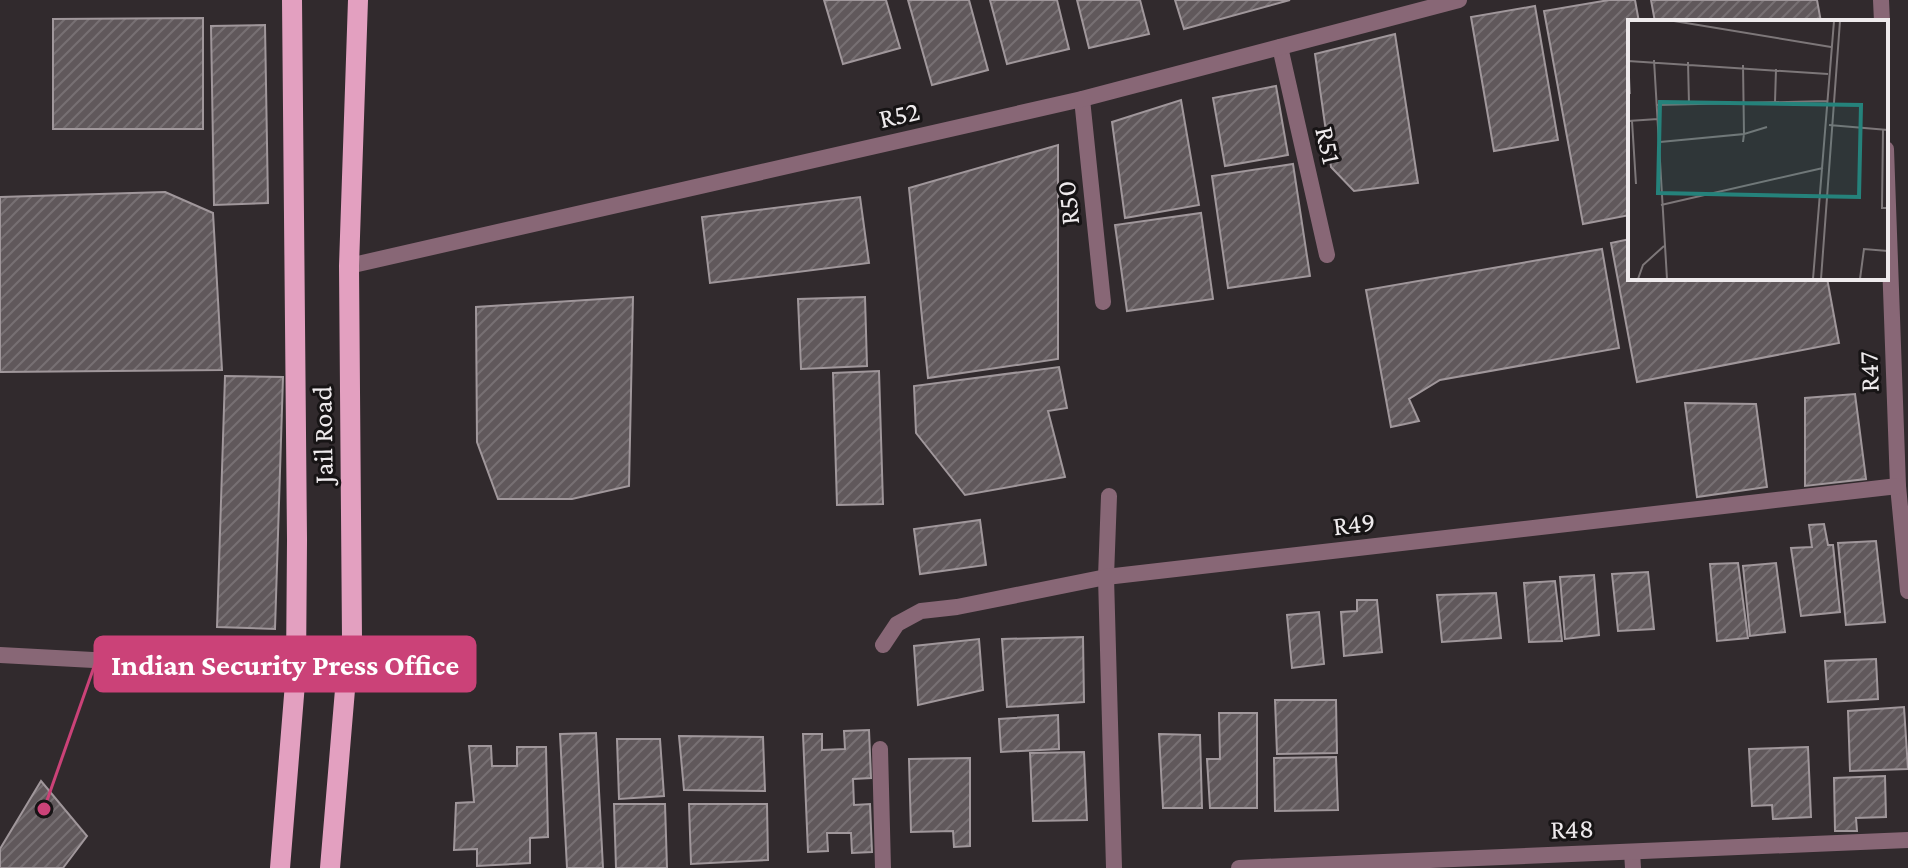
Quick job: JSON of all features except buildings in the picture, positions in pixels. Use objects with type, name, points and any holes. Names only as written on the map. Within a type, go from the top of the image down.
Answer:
[{"type":"main road","points":[[280,868],[296,671],[292,0]]},
{"type":"main road","name":"Jail Road","points":[[330,868],[352,639],[349,266],[358,0]]},
{"type":"street","name":"R52","points":[[349,266],[1082,99],[1459,0]]},
{"type":"street","points":[[1881,0],[1882,20]]},
{"type":"street","name":"R51","points":[[1280,47],[1327,255]]},
{"type":"street","name":"R50","points":[[1082,99],[1103,302]]},
{"type":"street","name":"R47","points":[[1888,205],[1898,486],[1908,591]]},
{"type":"street","name":"R49","points":[[883,645],[897,624],[921,611],[957,607],[1106,577],[1898,486]]},
{"type":"street","points":[[1109,496],[1106,577],[1114,868]]},
{"type":"street","points":[[0,655],[296,671]]},
{"type":"street","points":[[880,749],[883,868]]},
{"type":"street","name":"R48","points":[[1239,868],[1632,860],[1908,840]]},
{"type":"place","name":"Indian Security Press Office","points":[[44,809]]}]
